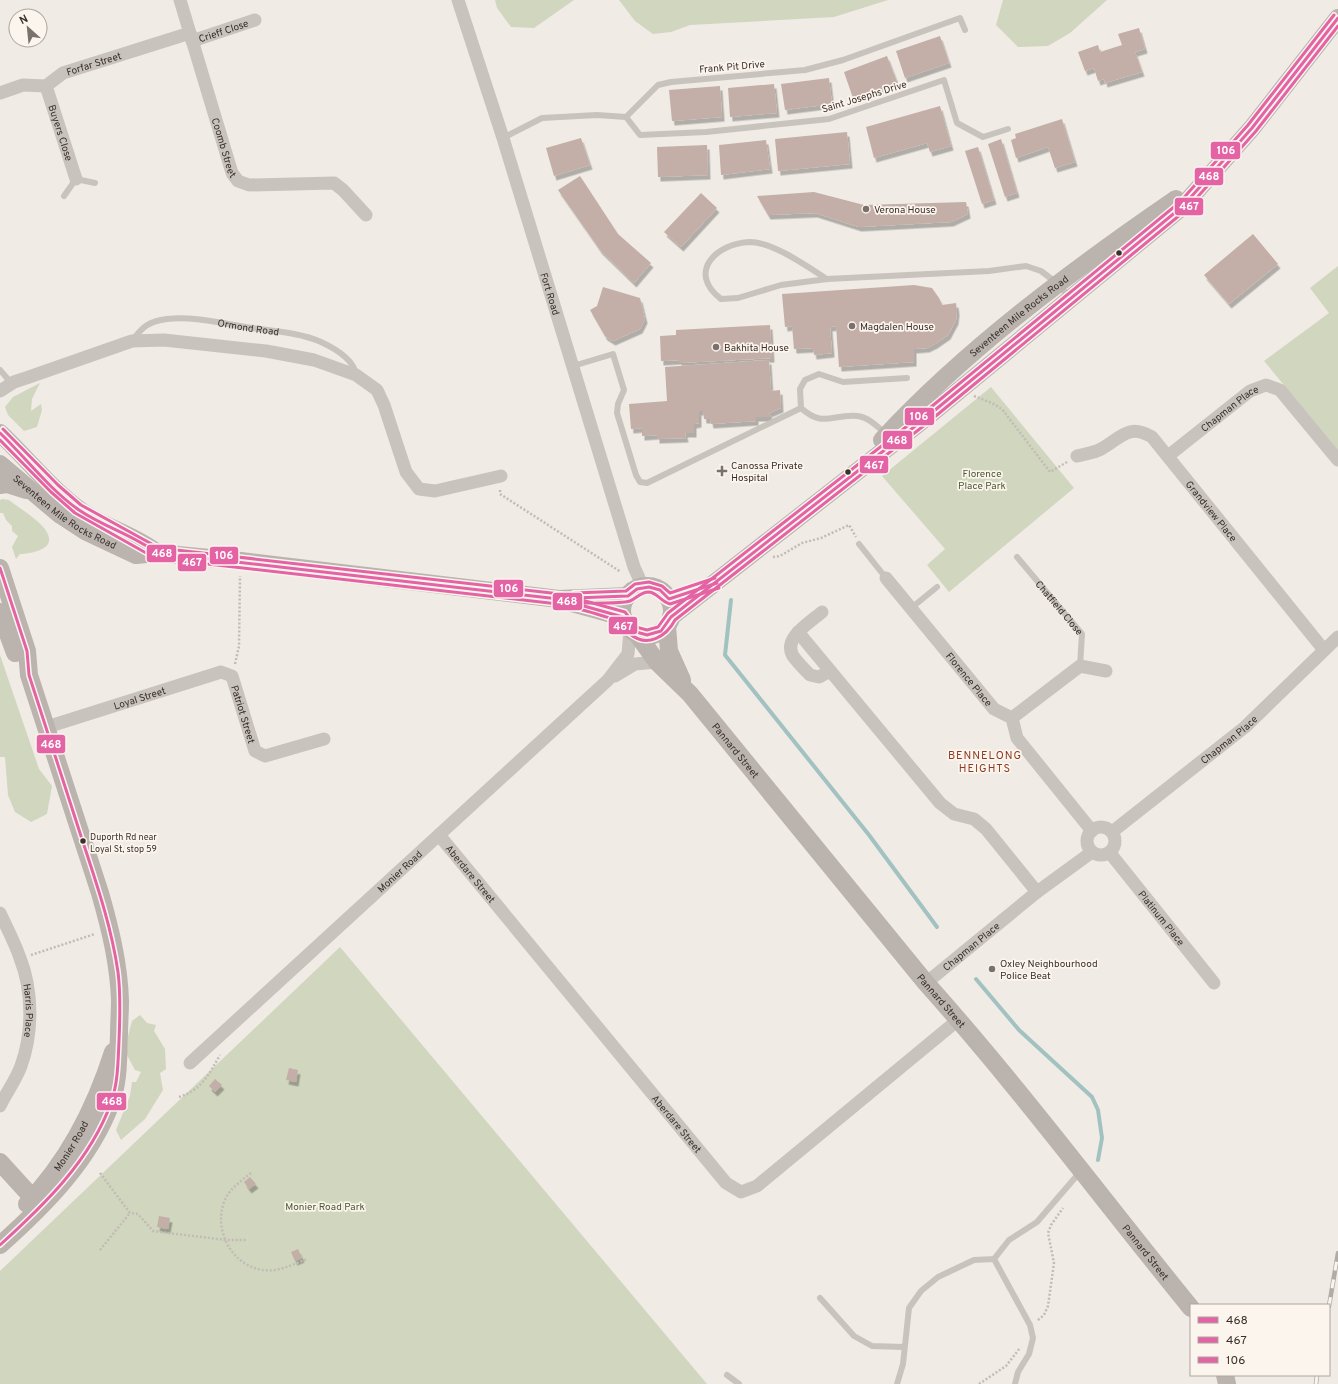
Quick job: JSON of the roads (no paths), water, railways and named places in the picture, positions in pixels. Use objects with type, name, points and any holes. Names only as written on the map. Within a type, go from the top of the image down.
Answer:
[{"type":"main road","name":"Seventeen Mile Rocks Road","points":[[669,622],[846,479],[923,420],[1183,206],[1252,128],[1338,18]]},
{"type":"main road","name":"Seventeen Mile Rocks Road","points":[[846,479],[887,435],[961,363],[1058,284],[1124,234],[1211,174]]},
{"type":"main road","name":"Seventeen Mile Rocks Road","points":[[0,433],[43,476],[89,516],[143,542],[157,553]]},
{"type":"main road","name":"Seventeen Mile Rocks Road","points":[[0,464],[29,490],[85,531],[108,544],[136,555],[157,553],[241,561],[558,599],[628,596]]},
{"type":"main road","points":[[0,485],[7,484],[29,490]]},
{"type":"main road","points":[[0,568],[27,651],[29,675]]},
{"type":"main road","name":"Seventeen Mile Rocks Road","points":[[669,599],[715,584]]},
{"type":"main road","points":[[643,587],[660,590],[669,599],[671,605],[669,622],[656,635],[646,636],[630,627],[622,608],[628,596],[632,592],[643,587]]},
{"type":"main road","name":"Seventeen Mile Rocks Road","points":[[558,599],[630,627]]},
{"type":"main road","points":[[0,612],[15,653],[29,675]]},
{"type":"main road","name":"Pannard Street","points":[[669,622],[668,651],[690,694]]},
{"type":"main road","name":"Pannard Street","points":[[630,627],[657,662],[690,694],[1081,1170],[1190,1307]]},
{"type":"main road","name":"Monier Road","points":[[0,1229],[67,1178],[93,1138],[111,1103],[119,1075],[120,1000],[110,930],[47,727],[29,675]]},
{"type":"main road","points":[[0,1162],[37,1202]]},
{"type":"main road","name":"Monier Road","points":[[0,1245],[37,1202]]},
{"type":"street","name":"Coomb Street","points":[[180,0],[232,173],[238,181],[249,185],[334,184],[343,190],[366,215]]},
{"type":"street","name":"Fort Road","points":[[458,0],[503,138],[634,567],[643,587]]},
{"type":"street","name":"Crieff Close","points":[[191,37],[255,20]]},
{"type":"street","name":"Forfar Street","points":[[46,86],[63,73],[191,37]]},
{"type":"street","points":[[0,93],[23,85],[46,86]]},
{"type":"street","name":"Buyers Close","points":[[46,86],[76,179]]},
{"type":"street","name":"Ormond Road","points":[[0,391],[12,384],[132,341],[164,340],[266,350],[314,360],[356,376],[377,390],[384,404],[406,472],[419,489],[435,491],[501,476]]},
{"type":"street","name":"Chapman Place","points":[[1168,456],[1250,391],[1266,385],[1280,390],[1338,460]]},
{"type":"street","name":"Grandview Place","points":[[1077,456],[1100,450],[1130,431],[1139,430],[1152,437],[1324,650]]},
{"type":"street","name":"Florence Place","points":[[886,578],[910,609],[994,709],[1012,718]]},
{"type":"street","points":[[822,612],[798,632],[791,641],[790,647],[792,655],[810,675],[819,677],[830,671]]},
{"type":"street","name":"Monier Road","points":[[190,1063],[608,680],[628,654],[630,627]]},
{"type":"street","points":[[798,632],[940,803],[954,814],[974,819],[986,829],[1037,892]]},
{"type":"street","name":"Chapman Place","points":[[1112,832],[1245,727],[1338,637]]},
{"type":"street","name":"Monier Road","points":[[608,680],[635,664],[657,662]]},
{"type":"street","points":[[1092,831],[1018,738],[1012,718],[1080,666],[1106,671]]},
{"type":"street","name":"Loyal Street","points":[[47,727],[221,672],[232,676]]},
{"type":"street","name":"Patriot Street","points":[[232,676],[255,751],[265,756],[324,739]]},
{"type":"street","points":[[1100,827],[1112,832],[1115,843],[1110,853],[1099,856],[1092,852],[1087,844],[1087,839],[1092,831],[1100,827]]},
{"type":"street","name":"Aberdare Street","points":[[438,836],[726,1182],[741,1192],[757,1186],[958,1020]]},
{"type":"street","name":"Chapman Place","points":[[926,983],[1037,892],[1092,852]]},
{"type":"street","name":"Platinum Place","points":[[1110,853],[1214,982]]},
{"type":"street","name":"Harris Place","points":[[0,913],[21,958],[29,1006],[28,1040],[21,1067],[0,1106]]},
{"type":"lane","name":"Frank Pit Drive","points":[[626,117],[658,85],[671,82],[805,70],[843,60],[960,18],[965,30]]},
{"type":"lane","name":"Saint Josephs Drive","points":[[626,117],[640,135],[706,132],[821,120],[867,108],[944,80],[957,123],[983,137],[1008,129]]},
{"type":"lane","points":[[503,138],[542,118],[597,115],[626,117]]},
{"type":"lane","points":[[64,196],[76,179],[95,184]]},
{"type":"lane","points":[[827,279],[781,252],[764,245],[751,242],[737,244],[723,250],[712,258],[705,267],[705,280],[710,291],[721,299],[738,298],[781,285],[827,279],[990,271],[1026,266],[1041,271],[1058,284],[1071,299]]},
{"type":"lane","name":"Ormond Road","points":[[132,341],[142,326],[166,319],[192,319],[283,333],[320,342],[344,356],[355,368],[356,376]]},
{"type":"lane","points":[[573,366],[613,354],[624,390],[618,404],[617,413],[636,476],[640,482],[647,483],[801,408]]},
{"type":"lane","points":[[0,370],[12,384]]},
{"type":"lane","points":[[887,435],[873,422],[858,416],[822,420],[809,415],[801,408],[800,389],[805,380],[819,374],[827,375],[843,382],[907,378]]},
{"type":"lane","name":"Florence Place","points":[[859,544],[886,578]]},
{"type":"lane","name":"Chatfield Close","points":[[1017,556],[1082,634],[1080,666]]},
{"type":"lane","points":[[910,609],[937,587]]},
{"type":"lane","points":[[994,1260],[1009,1240],[1037,1222],[1081,1170]]},
{"type":"lane","points":[[897,1384],[903,1364],[909,1308],[921,1291],[938,1277],[974,1260],[994,1260]]},
{"type":"lane","points":[[994,1260],[1030,1325],[1033,1338],[1029,1354],[1018,1372],[1015,1384]]},
{"type":"lane","points":[[820,1298],[854,1336],[872,1346],[904,1348]]},
{"type":"lane","points":[[727,1375],[738,1384]]},
{"type":"waterway","points":[[731,600],[725,655],[869,835],[937,927]]},
{"type":"waterway","points":[[976,979],[1019,1030],[1092,1097],[1098,1110],[1102,1138],[1098,1160]]},
{"type":"railway","points":[[1329,1304],[1338,1253]]},
{"type":"railway","points":[[1316,1384],[1317,1376]]},
{"type":"place","name":"Verona House","points":[[866,209]]},
{"type":"place","name":"Magdalen House","points":[[852,326]]},
{"type":"place","name":"Bakhita House","points":[[716,347]]},
{"type":"place","name":"Canossa Private Hospital","points":[[722,471]]},
{"type":"place","name":"Duporth Rd near Loyal St, stop 59","points":[[83,841]]},
{"type":"place","name":"Oxley Neighbourhood Police Beat","points":[[992,969]]},
{"type":"district","name":"BENNELONG HEIGHTS","points":[[985,761]]},
{"type":"park label","name":"Florence Place Park","points":[[982,478]]},
{"type":"park label","name":"Monier Road Park","points":[[325,1206]]}]
